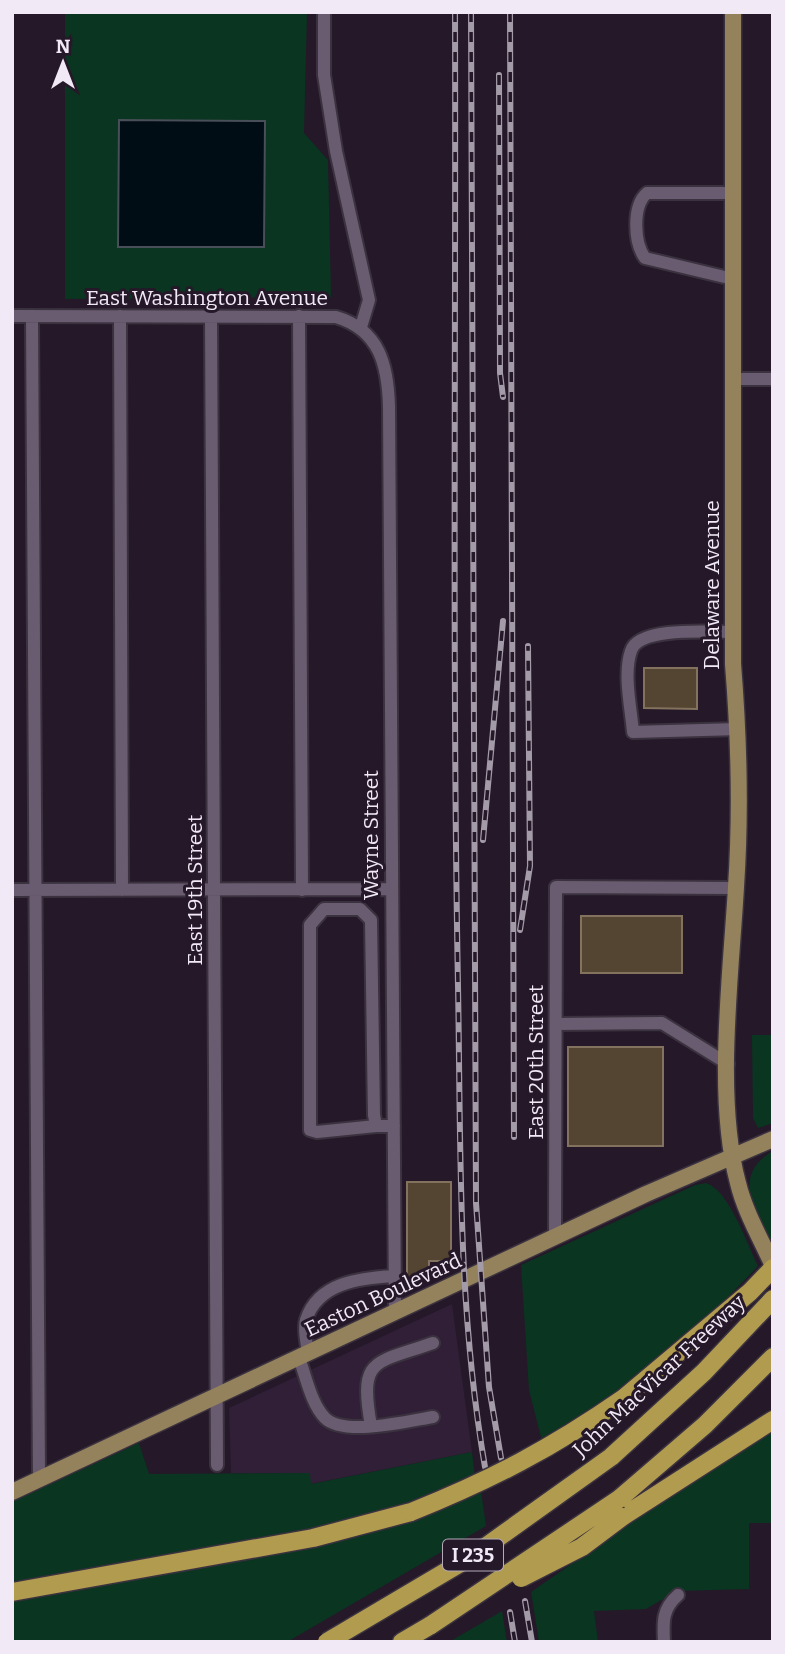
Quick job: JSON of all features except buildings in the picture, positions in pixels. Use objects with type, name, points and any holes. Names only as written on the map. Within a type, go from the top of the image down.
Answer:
[{"type":"highway","points":[[12,1592],[313,1538],[411,1512],[517,1466],[569,1436],[624,1398],[750,1292],[773,1267]]},
{"type":"highway","name":"John MacVicar Freeway","points":[[327,1642],[474,1555],[611,1457],[704,1372],[773,1299]]},
{"type":"highway","name":"I 235","points":[[402,1642],[619,1499],[705,1425],[773,1357]]},
{"type":"highway","points":[[431,1625],[582,1547],[622,1517],[773,1420]]},
{"type":"main road","name":"Delaware Avenue","points":[[733,12],[733,632],[738,730],[736,888],[729,989],[728,1064],[733,1158],[738,1185],[773,1267]]},
{"type":"main road","name":"Easton Boulevard","points":[[12,1492],[555,1237],[773,1139]]},
{"type":"street","points":[[324,12],[324,75],[335,151],[369,300],[361,327]]},
{"type":"street","points":[[733,193],[648,193],[641,198],[637,212],[639,250],[645,258],[733,279]]},
{"type":"street","name":"East Washington Avenue","points":[[12,316],[337,317],[361,327]]},
{"type":"street","points":[[33,316],[39,1479]]},
{"type":"street","points":[[120,316],[122,890]]},
{"type":"street","name":"East 19th Street","points":[[211,316],[217,1465]]},
{"type":"street","points":[[299,316],[302,890]]},
{"type":"street","name":"Wayne Street","points":[[361,327],[377,344],[388,381],[389,407],[390,890],[395,1313]]},
{"type":"street","points":[[733,379],[773,379]]},
{"type":"street","points":[[733,632],[662,633],[639,640],[631,649],[629,664],[632,732],[738,730]]},
{"type":"street","name":"East 20th Street","points":[[555,1237],[556,887],[736,888]]},
{"type":"street","points":[[12,890],[390,890]]},
{"type":"street","points":[[376,1126],[371,920],[360,909],[324,909],[310,925],[310,1130],[317,1132],[394,1126]]},
{"type":"street","points":[[556,1024],[662,1023],[728,1064]]},
{"type":"street","points":[[395,1276],[362,1278],[331,1289],[313,1307],[304,1322],[304,1356],[327,1420],[341,1426],[371,1426],[433,1417]]},
{"type":"street","points":[[371,1426],[365,1394],[365,1381],[371,1370],[385,1360],[433,1343]]},
{"type":"street","points":[[664,1642],[663,1615],[669,1603],[678,1595]]},
{"type":"shaded area","points":[[119,120],[265,121],[264,247],[118,247]]},
{"type":"shaded area","points":[[452,1304],[472,1452],[310,1484],[309,1473],[231,1473],[229,1408]]},
{"type":"green space","points":[[307,12],[304,133],[328,160],[331,297],[65,299],[65,13]]},
{"type":"green space","points":[[752,1035],[773,1035],[773,1123],[758,1128],[753,1118]]},
{"type":"green space","points":[[773,1151],[773,1248],[754,1209],[749,1184],[752,1172],[760,1161]]},
{"type":"green space","points":[[706,1183],[722,1196],[730,1207],[758,1266],[683,1339],[629,1383],[542,1441],[529,1390],[521,1265],[695,1185]]},
{"type":"green space","points":[[773,1430],[773,1523],[749,1523],[749,1589],[677,1591],[646,1609],[594,1611],[598,1642],[539,1642],[531,1592],[678,1490]]},
{"type":"green space","points":[[139,1443],[149,1474],[310,1473],[311,1484],[472,1452],[475,1477],[408,1504],[348,1522],[12,1582],[12,1502]]},
{"type":"green space","points":[[481,1491],[486,1526],[287,1642],[12,1642],[12,1599],[350,1537],[414,1520]]},
{"type":"green space","points":[[502,1611],[507,1642],[449,1642]]},
{"type":"railway","points":[[455,12],[455,742],[460,1167],[469,1346],[485,1467]]},
{"type":"railway","points":[[471,12],[476,1203],[489,1387],[501,1458]]},
{"type":"railway","points":[[510,12],[514,1137]]},
{"type":"railway","points":[[499,75],[500,373],[503,397]]},
{"type":"railway","points":[[483,840],[503,621]]},
{"type":"railway","points":[[520,930],[530,866],[528,646]]},
{"type":"railway","points":[[525,1601],[532,1642]]},
{"type":"railway","points":[[510,1612],[515,1642]]}]
